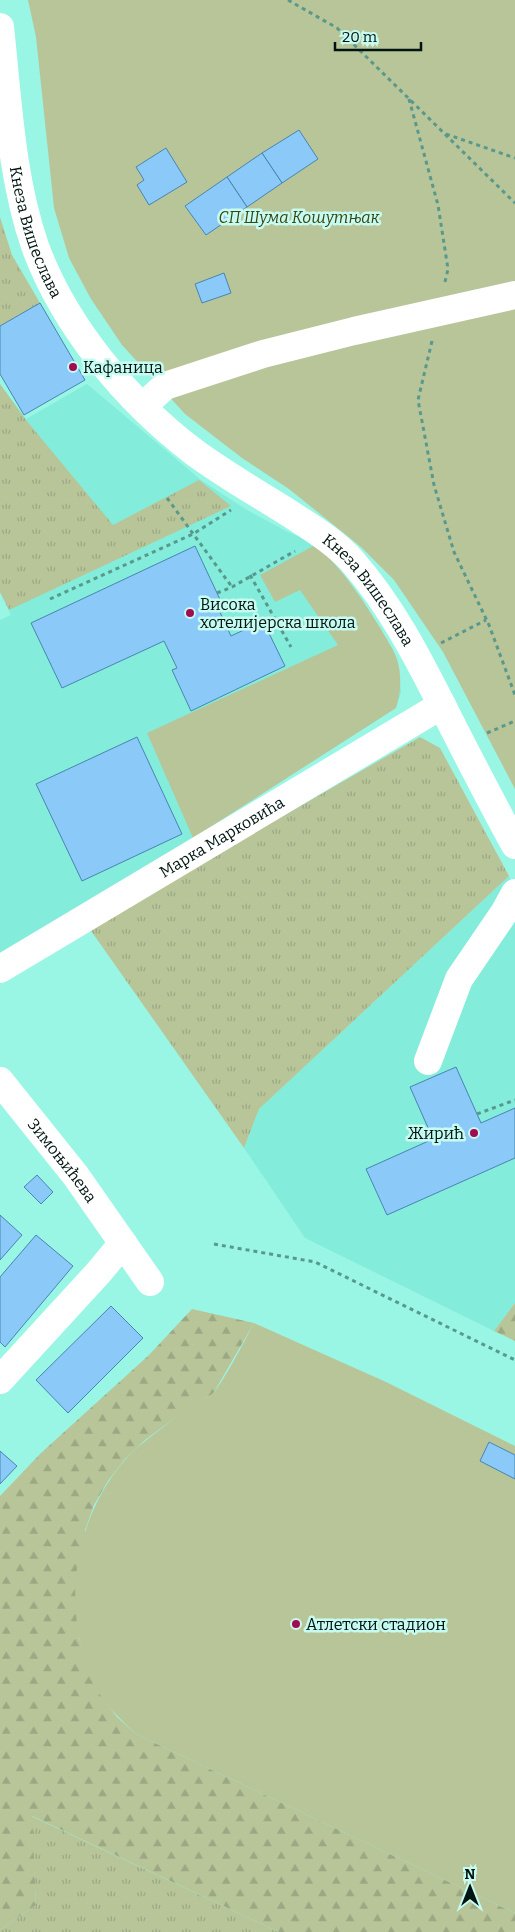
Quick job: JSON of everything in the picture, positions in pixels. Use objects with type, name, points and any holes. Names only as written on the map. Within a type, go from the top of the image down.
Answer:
[{"type":"street","name":"Кнеза Вишеслава","points":[[0,28],[18,181],[35,245],[55,289],[82,337],[104,365],[142,406],[194,451],[318,532],[351,560],[394,616],[515,845]]},
{"type":"street","points":[[142,406],[165,386],[263,354],[515,294]]},
{"type":"street","name":"Марка Марковића","points":[[0,969],[442,705]]},
{"type":"street","points":[[428,1061],[459,979],[504,913],[515,893]]},
{"type":"street","name":"Зимоњићева","points":[[5,1098],[76,1176],[150,1282]]},
{"type":"street","points":[[0,1380],[99,1272],[123,1243]]},
{"type":"path","points":[[288,0],[337,28],[515,203]]},
{"type":"path","points":[[409,99],[438,205],[448,269],[418,400],[434,485],[454,552],[486,620],[515,695]]},
{"type":"path","points":[[443,133],[515,158]]},
{"type":"path","points":[[167,498],[232,587]]},
{"type":"path","points":[[50,599],[193,534],[238,505]]},
{"type":"path","points":[[217,593],[232,587],[302,547]]},
{"type":"path","points":[[250,576],[291,647]]},
{"type":"path","points":[[438,644],[486,620]]},
{"type":"path","points":[[486,733],[515,721]]},
{"type":"path","points":[[477,1114],[515,1100]]},
{"type":"path","points":[[214,1244],[315,1262],[515,1360]]},
{"type":"shaded area","name":"Висока хотелијерска школа","points":[[0,384],[26,419],[87,384],[201,480],[247,510],[311,542],[360,596],[392,648],[397,660],[401,692],[396,708],[193,838],[0,955],[0,620],[11,615],[0,592]]},
{"type":"shaded area","points":[[509,876],[515,889],[515,1303],[494,1331],[305,1238],[244,1148],[259,1109]]},
{"type":"green space","name":"СП Шума Кошутњак","points":[[28,0],[515,0],[515,789],[443,652],[394,580],[361,547],[289,489],[242,458],[185,414],[122,345],[91,299],[69,258],[54,208],[36,37]]},
{"type":"green space","points":[[0,217],[12,255],[40,303],[0,326]]},
{"type":"green space","points":[[0,384],[26,420],[113,525],[199,480],[231,506],[9,610],[0,592]]},
{"type":"green space","points":[[315,545],[334,563],[351,584],[394,651],[399,665],[400,678],[400,690],[396,708],[193,838],[147,733],[338,645],[300,590],[275,602],[260,575]]},
{"type":"green space","points":[[420,737],[440,748],[509,876],[259,1109],[244,1148],[89,928]]},
{"type":"green space","points":[[515,1303],[515,1341],[494,1331]]},
{"type":"green space","points":[[192,1309],[254,1323],[213,1394],[191,1406],[145,1440],[125,1459],[108,1481],[94,1505],[85,1530],[79,1637],[86,1663],[97,1690],[117,1717],[136,1734],[515,1913],[515,1932],[279,1932],[32,1816],[36,1905],[0,1930],[0,1496],[41,1453],[149,1355]]},
{"type":"green space","name":"Атлетски стадион","points":[[254,1323],[386,1382],[515,1446],[515,1913],[136,1734],[98,1692],[88,1672],[77,1625],[76,1575],[80,1550],[96,1503],[109,1481],[134,1451],[191,1405],[215,1391]]},
{"type":"green space","points":[[31,1816],[279,1932],[0,1932],[0,1930],[36,1905]]},
{"type":"building","points":[[299,130],[318,159],[282,183],[262,153]]},
{"type":"building","points":[[166,148],[187,182],[149,205],[137,185],[144,180],[136,167]]},
{"type":"building","points":[[262,153],[282,183],[247,207],[227,177]]},
{"type":"building","points":[[227,177],[247,207],[206,235],[185,206]]},
{"type":"building","points":[[224,273],[231,293],[202,303],[195,284]]},
{"type":"building","points":[[40,303],[85,380],[24,415],[0,374],[0,326]]},
{"type":"building","points":[[195,546],[224,608],[219,610],[231,636],[263,621],[285,666],[191,711],[172,670],[177,668],[164,641],[62,688],[31,623]]},
{"type":"building","points":[[137,737],[182,834],[82,881],[36,784]]},
{"type":"building","points":[[456,1067],[481,1123],[515,1108],[515,1158],[387,1215],[366,1169],[433,1139],[410,1087]]},
{"type":"building","points":[[37,1175],[53,1192],[41,1204],[24,1187]]},
{"type":"building","points":[[0,1215],[22,1235],[0,1260]]},
{"type":"building","points":[[36,1235],[73,1266],[5,1347],[0,1342],[0,1277]]},
{"type":"building","points":[[111,1306],[143,1338],[68,1413],[36,1380]]},
{"type":"building","points":[[489,1442],[515,1455],[515,1479],[480,1461]]},
{"type":"building","points":[[0,1451],[17,1466],[0,1484]]},
{"type":"place","name":"Кафаница","points":[[73,367]]},
{"type":"place","name":"Висока хотелијерска школа","points":[[190,613]]},
{"type":"place","name":"Жирић","points":[[474,1133]]},
{"type":"place","name":"Атлетски стадион","points":[[296,1624]]}]
